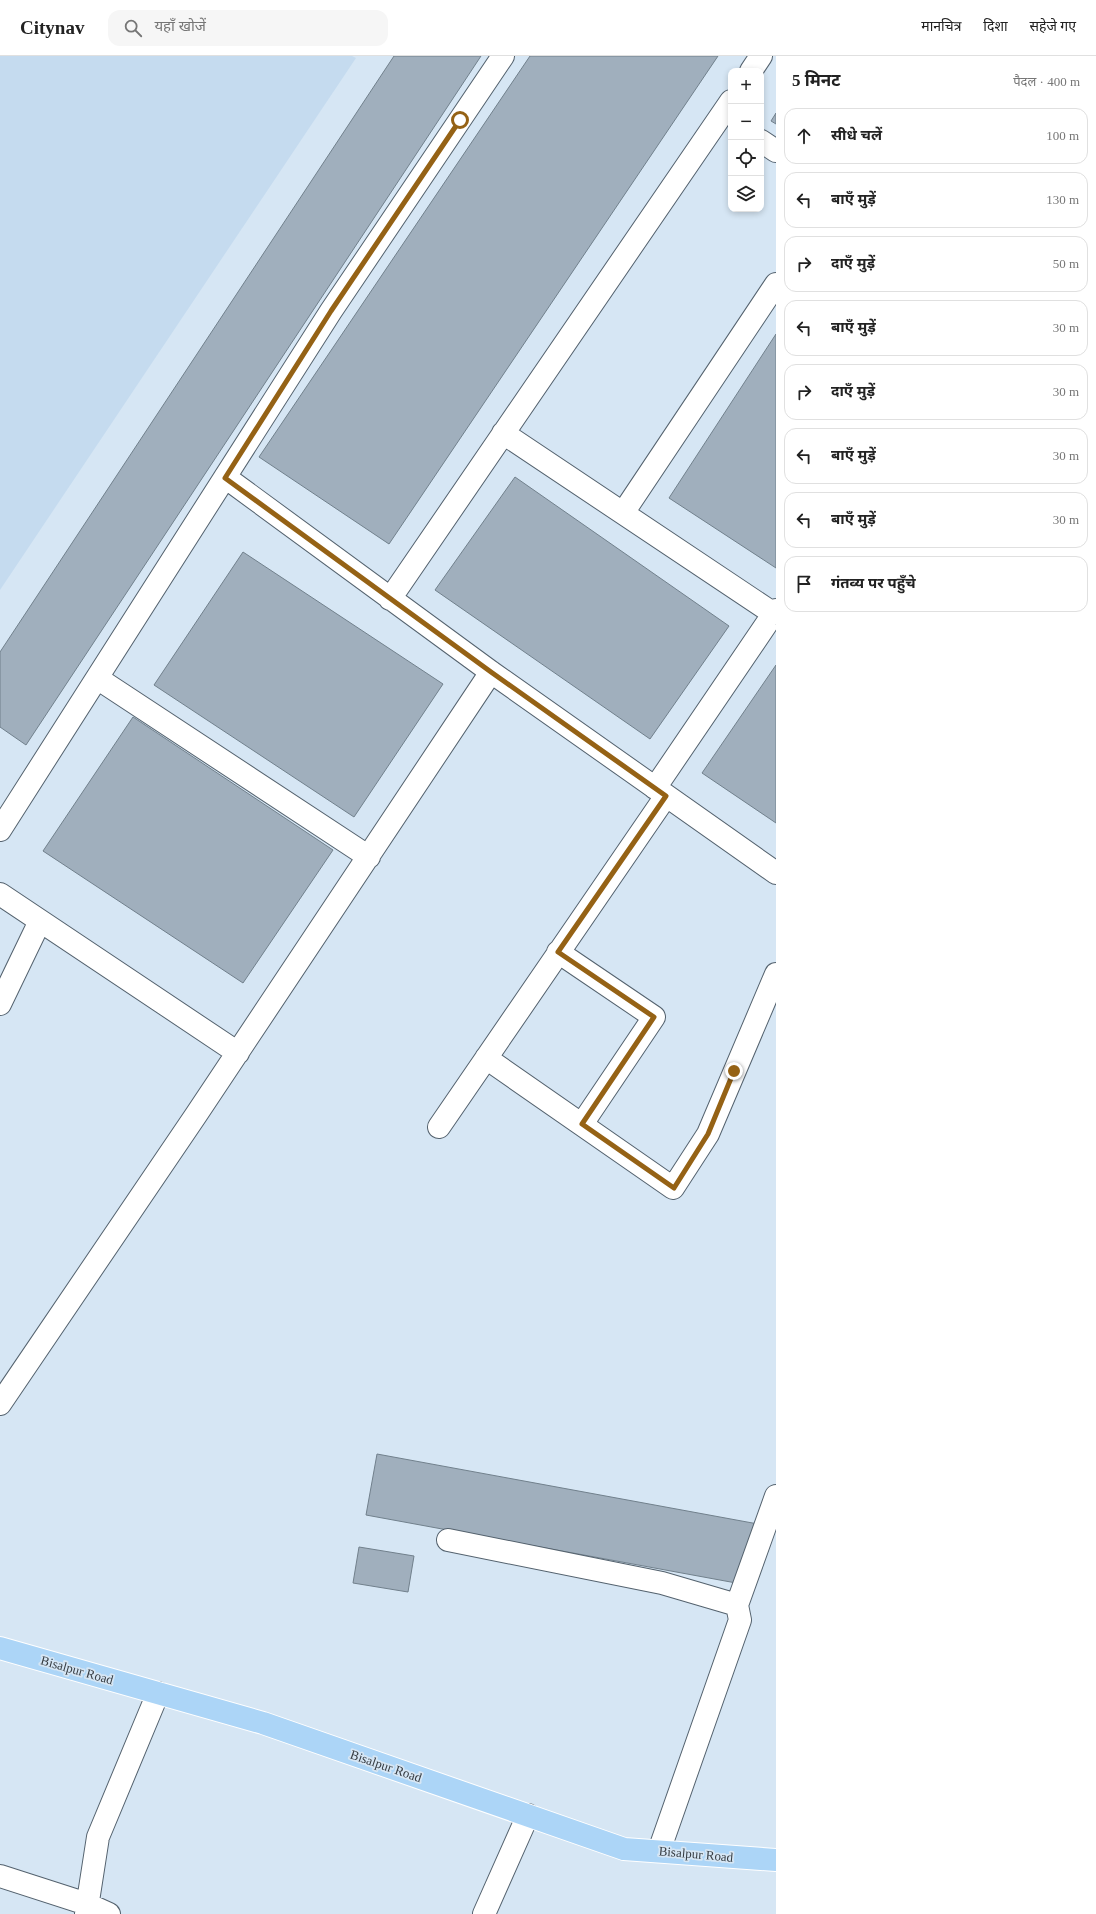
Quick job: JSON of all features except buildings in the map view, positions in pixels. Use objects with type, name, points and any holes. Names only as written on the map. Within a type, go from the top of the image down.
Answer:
[{"type":"main road","name":"Bisalpur Road","points":[[0,1648],[263,1723],[624,1849],[773,1861]]},
{"type":"street","points":[[0,830],[331,311],[503,56]]},
{"type":"street","points":[[753,68],[762,56]]},
{"type":"street","points":[[390,599],[728,112]]},
{"type":"street","points":[[764,143],[776,151]]},
{"type":"street","points":[[623,512],[776,284]]},
{"type":"street","points":[[439,1127],[558,952],[775,612],[504,433]]},
{"type":"street","points":[[225,478],[491,672],[776,873]]},
{"type":"street","points":[[0,1404],[238,1053],[491,672]]},
{"type":"street","points":[[97,678],[368,857]]},
{"type":"street","points":[[0,894],[238,1053]]},
{"type":"street","points":[[0,1004],[40,921]]},
{"type":"street","points":[[558,952],[654,1017],[582,1124]]},
{"type":"street","points":[[486,1058],[674,1188],[708,1134],[776,974]]},
{"type":"street","points":[[659,1852],[740,1620],[737,1605],[776,1496]]},
{"type":"street","points":[[448,1540],[662,1583],[737,1605]]},
{"type":"street","points":[[86,1909],[98,1837],[158,1693]]},
{"type":"street","points":[[484,1914],[528,1816]]},
{"type":"street","points":[[0,1876],[86,1909],[109,1914]]},
{"type":"shaded area","points":[[0,56],[352,56],[356,58],[0,590]]},
{"type":"route","points":[[460,120],[331,311],[225,478],[491,672],[666,796],[558,952],[654,1017],[582,1124],[674,1188],[708,1134],[734,1071]]}]
